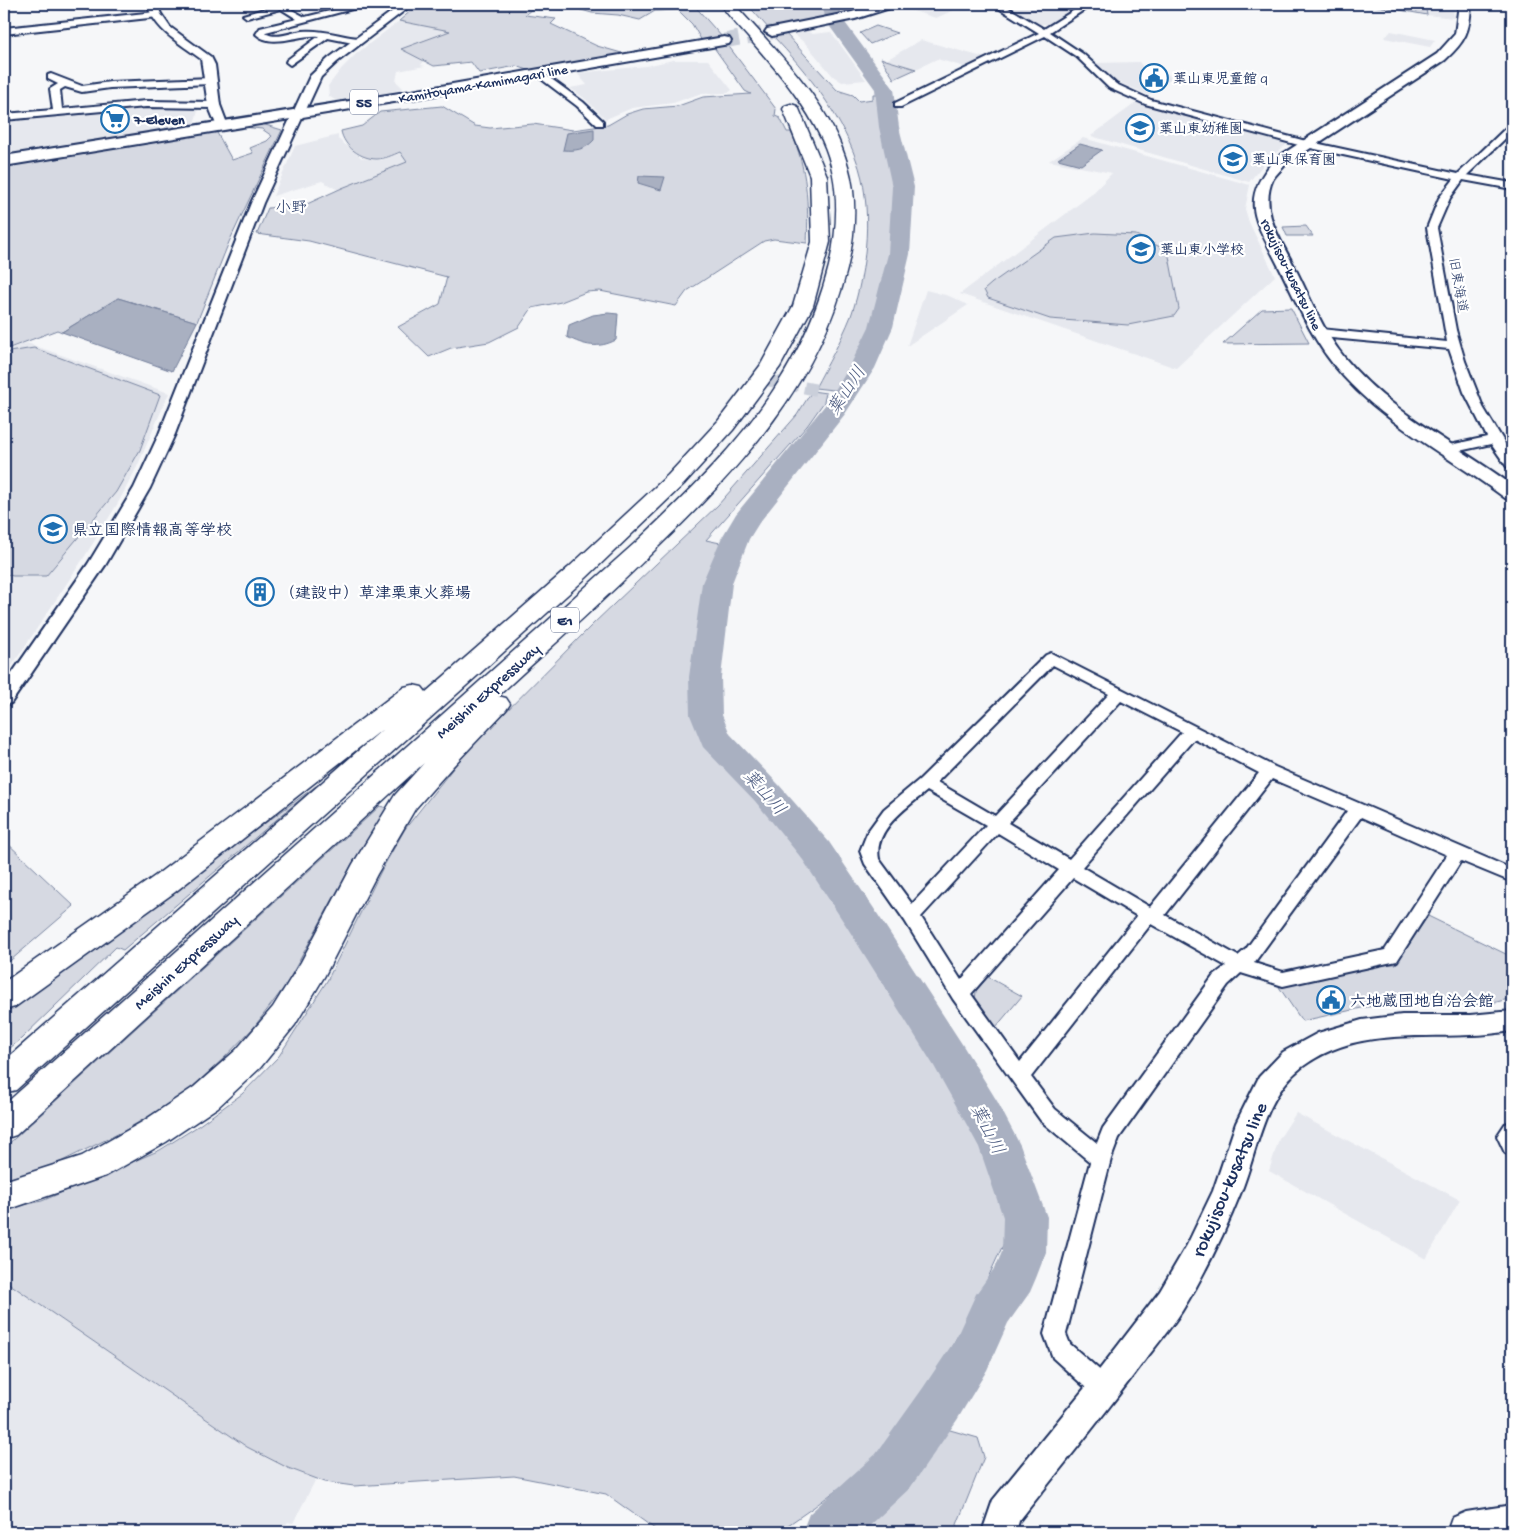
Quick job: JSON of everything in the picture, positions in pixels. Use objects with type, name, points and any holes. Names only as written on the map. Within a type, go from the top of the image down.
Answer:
[{"type":"highway","name":"Meishin Expressway","points":[[4,1080],[577,573],[648,507],[718,436],[753,393],[780,352],[797,317],[816,266],[823,228],[822,192],[816,164],[807,139],[795,115],[768,76],[708,4]]},
{"type":"highway","name":"Meishin Expressway","points":[[4,1125],[677,518],[746,442],[780,397],[805,357],[826,312],[839,267],[845,228],[845,192],[838,163],[828,138],[797,87],[782,66],[728,4]]},
{"type":"highway","points":[[4,1196],[94,1166],[154,1132],[206,1097],[248,1059],[284,1016],[313,969],[363,872],[405,802],[442,759],[538,664],[677,518]]},
{"type":"highway","points":[[4,998],[166,884],[369,729],[502,620],[577,573]]},
{"type":"main road","points":[[772,32],[825,22],[888,4]]},
{"type":"main road","name":"rokujisou-kusatsu line","points":[[1465,4],[1464,27],[1461,37],[1452,48],[1280,162],[1266,179],[1262,193],[1262,214],[1279,254],[1321,333],[1339,362],[1369,392],[1512,494]]},
{"type":"main road","name":"Kamitoyama-Kamimagari line","points":[[4,161],[539,73],[724,40]]},
{"type":"main road","name":"rokujisou-kusatsu line","points":[[999,1532],[1005,1512],[1104,1389],[1171,1301],[1197,1254],[1226,1191],[1250,1123],[1269,1085],[1292,1060],[1327,1040],[1362,1030],[1402,1026],[1470,1025],[1512,1021]]},
{"type":"main road","points":[[1466,1532],[1512,1524]]},
{"type":"street","points":[[4,699],[97,564],[142,488],[167,434],[257,203],[316,76],[333,60],[408,4]]},
{"type":"street","points":[[996,4],[1075,52],[1102,79],[1135,97],[1164,107],[1307,145],[1459,178],[1512,186]]},
{"type":"street","points":[[898,105],[1043,33],[1089,4]]},
{"type":"street","points":[[358,41],[302,33],[266,39],[260,34],[263,30],[360,5],[371,14]]},
{"type":"street","points":[[247,15],[282,6],[303,19]]},
{"type":"street","points":[[4,31],[154,9],[161,25],[206,57],[209,65],[214,105],[222,126]]},
{"type":"street","points":[[290,62],[326,35]]},
{"type":"street","points":[[539,73],[580,104],[600,123]]},
{"type":"street","points":[[51,77],[64,84],[82,89],[110,85],[211,81]]},
{"type":"street","points":[[58,112],[55,89],[64,84]]},
{"type":"street","points":[[4,118],[153,104],[214,105]]},
{"type":"street","name":"旧東海道","points":[[1512,127],[1459,178],[1435,215],[1432,228],[1454,346],[1472,398],[1493,440],[1512,464]]},
{"type":"street","points":[[1321,333],[1454,346]]},
{"type":"street","points":[[1450,449],[1493,440]]},
{"type":"street","points":[[1101,1159],[1048,1115],[960,994],[911,916],[871,860],[869,850],[876,831],[890,813],[926,783],[1051,658],[1269,771],[1512,876]]},
{"type":"street","points":[[911,916],[1118,694]]},
{"type":"street","points":[[960,994],[1192,731]]},
{"type":"street","points":[[1020,1076],[1142,921],[1160,909],[1269,771]]},
{"type":"street","points":[[926,783],[1151,916],[1239,964],[1266,976],[1283,979],[1392,956],[1458,852]]},
{"type":"street","points":[[1104,1389],[1060,1351],[1055,1334],[1101,1159],[1110,1134],[1220,980],[1252,954],[1357,810]]},
{"type":"street","points":[[1512,1130],[1508,1136],[1512,1147]]},
{"type":"shaded area","points":[[419,4],[693,4],[722,37],[702,41],[692,24],[678,10],[655,11],[640,20],[618,15],[592,13],[574,8],[566,10],[535,6],[525,15],[556,19],[551,24],[597,46],[625,54],[531,71],[516,66],[479,73],[471,62],[434,66],[401,49],[450,31],[399,21]]},
{"type":"shaded area","points":[[747,4],[823,4],[830,16],[769,29]]},
{"type":"shaded area","points":[[904,4],[935,4],[954,10],[936,18],[897,6]]},
{"type":"shaded area","points":[[1005,4],[1084,4],[1051,24],[1040,24]]},
{"type":"shaded area","points":[[1367,4],[1425,4],[1427,15]]},
{"type":"shaded area","points":[[1425,4],[1453,4],[1454,18],[1427,15]]},
{"type":"shaded area","points":[[399,21],[451,31],[402,49],[424,61],[421,65],[425,66],[398,71],[396,81],[403,88],[373,98],[339,103],[329,96],[328,86],[342,68],[356,54]]},
{"type":"shaded area","points":[[876,26],[897,33],[870,44],[860,33]]},
{"type":"shaded area","points":[[807,31],[813,34],[831,32],[866,80],[842,82],[833,76],[805,43],[792,33]]},
{"type":"shaded area","points":[[1391,31],[1435,40],[1430,47],[1384,38]]},
{"type":"shaded area","points":[[786,34],[837,90],[853,95],[859,101],[873,99],[873,94],[881,94],[883,125],[891,143],[898,199],[895,240],[890,269],[870,337],[842,391],[815,388],[843,335],[857,298],[866,238],[865,196],[862,177],[856,159],[841,125],[810,78],[773,36]]},
{"type":"shaded area","points":[[921,40],[986,58],[968,68],[937,59],[916,69],[886,60]]},
{"type":"shaded area","points":[[727,44],[776,109],[775,116],[780,118],[787,132],[791,132],[801,159],[806,186],[808,214],[807,243],[774,239],[764,241],[687,291],[676,306],[600,291],[586,292],[561,302],[532,308],[519,327],[489,342],[451,348],[429,357],[398,327],[440,304],[447,277],[309,241],[257,234],[268,208],[307,204],[407,162],[400,152],[380,159],[365,157],[349,147],[343,137],[341,131],[362,126],[380,112],[442,106],[475,126],[490,128],[533,124],[573,130],[608,125],[627,114],[643,109],[678,106],[703,97],[751,94],[745,91],[715,49],[717,46]]},
{"type":"shaded area","points":[[881,58],[886,60],[916,69],[894,79]]},
{"type":"shaded area","points":[[673,60],[708,60],[732,90],[728,93],[699,94],[673,103],[632,108],[606,119],[584,98],[570,88],[587,85],[577,73],[646,66]]},
{"type":"shaded area","points":[[1139,62],[1143,67],[1169,75],[1171,79],[1149,95],[1113,80],[1095,63]]},
{"type":"shaded area","points":[[1137,102],[1286,145],[1268,159],[1249,182],[1091,136]]},
{"type":"shaded area","points":[[152,107],[199,108],[193,126],[10,153],[4,129],[4,121],[22,118]]},
{"type":"shaded area","points":[[262,124],[282,130],[229,242],[197,322],[118,298],[62,332],[57,330],[4,350],[4,165],[127,147],[216,131],[232,160],[253,153],[250,148],[267,141],[272,136],[262,129],[243,127]]},
{"type":"shaded area","points":[[338,135],[338,139],[362,158],[380,160],[401,153],[408,162],[338,190],[322,181],[273,196],[295,146]]},
{"type":"shaded area","name":"葉山東小学校","points":[[1083,138],[1250,185],[1245,209],[1249,222],[1275,276],[1176,368],[960,294],[1092,194],[1112,173],[1049,161]]},
{"type":"shaded area","points":[[1306,226],[1313,236],[1287,236],[1283,227]]},
{"type":"shaded area","points":[[1095,233],[1136,235],[1168,251],[1179,309],[1174,316],[1128,325],[1050,319],[988,298],[984,290],[1056,238]]},
{"type":"shaded area","points":[[926,290],[949,296],[968,305],[907,346]]},
{"type":"shaded area","points":[[1291,308],[1309,343],[1223,344],[1262,309]]},
{"type":"shaded area","name":"県立国際情報高等学校","points":[[27,343],[169,393],[137,467],[118,503],[4,678],[4,350]]},
{"type":"shaded area","name":"県立国際情報高等学校","points":[[34,348],[160,395],[140,450],[116,492],[46,576],[13,576],[4,574],[4,356],[9,352]]},
{"type":"shaded area","points":[[812,391],[826,393],[824,402],[807,426],[706,540],[725,544],[710,586],[697,688],[700,721],[718,759],[764,801],[820,876],[948,1074],[1007,1189],[1008,1234],[977,1302],[923,1397],[880,1457],[778,1532],[659,1532],[606,1494],[514,1476],[354,1486],[325,1482],[288,1468],[247,1447],[4,1280],[4,1209],[42,1201],[160,1150],[198,1126],[242,1094],[279,1056],[327,981],[382,869],[405,829],[465,753],[593,624],[718,505],[797,415]]},
{"type":"shaded area","points":[[316,786],[123,950],[116,947],[21,1039],[4,1053],[4,1014]]},
{"type":"shaded area","points":[[380,806],[387,808],[353,862],[286,985],[254,1027],[225,1057],[184,1095],[124,1131],[52,1166],[4,1181],[4,1148]]},
{"type":"shaded area","points":[[4,840],[74,906],[4,966]]},
{"type":"shaded area","points":[[1428,916],[1512,957],[1512,998],[1493,1003],[1472,1005],[1402,1004],[1366,1007],[1302,1021],[1279,987],[1379,964],[1396,964]]},
{"type":"shaded area","points":[[988,977],[1022,996],[996,1027],[975,1001],[976,991]]},
{"type":"shaded area","points":[[1296,1113],[1460,1200],[1426,1259],[1269,1171],[1279,1139]]},
{"type":"shaded area","points":[[4,1280],[247,1447],[288,1468],[316,1479],[293,1523],[288,1522],[279,1532],[4,1532]]},
{"type":"shaded area","points":[[943,1428],[978,1438],[984,1457],[954,1532],[856,1532],[907,1479]]},
{"type":"water","points":[[594,129],[594,140],[587,146],[576,150],[563,150],[567,133]]},
{"type":"water","points":[[1080,144],[1102,150],[1081,165],[1058,159]]},
{"type":"water","points":[[639,176],[665,177],[661,190],[638,183]]},
{"type":"water","points":[[118,298],[197,322],[172,371],[62,332]]},
{"type":"water","points":[[618,314],[616,340],[603,345],[592,345],[580,343],[567,337],[569,325],[593,315]]},
{"type":"waterway","name":"葉山川","points":[[827,1532],[893,1471],[940,1404],[971,1355],[992,1309],[1014,1278],[1024,1252],[1025,1217],[999,1145],[948,1055],[816,851],[767,793],[715,739],[706,715],[705,677],[717,583],[735,539],[746,520],[836,408],[862,368],[881,327],[899,254],[903,187],[889,127],[884,89],[837,24],[829,4]]},
{"type":"tunnel","points":[[724,41],[772,32]]},
{"type":"tunnel","points":[[751,377],[817,390]]},
{"type":"place","name":"葉山東児童館ｑ","points":[[1154,78]]},
{"type":"place","name":"7-Eleven","points":[[115,119]]},
{"type":"place","name":"葉山東幼稚園","points":[[1140,128]]},
{"type":"place","name":"葉山東保育園","points":[[1233,159]]},
{"type":"place","name":"葉山東小学校","points":[[1141,249]]},
{"type":"place","name":"県立国際情報高等学校","points":[[53,529]]},
{"type":"place","name":"（建設中）草津栗東火葬場","points":[[260,592]]},
{"type":"place","name":"六地蔵団地自治会館","points":[[1331,1000]]},
{"type":"district","name":"小野","points":[[291,206]]}]
